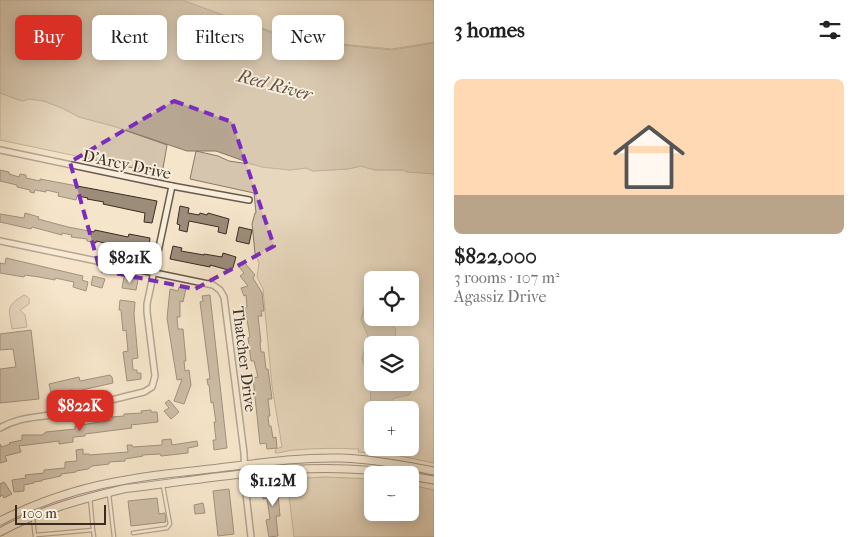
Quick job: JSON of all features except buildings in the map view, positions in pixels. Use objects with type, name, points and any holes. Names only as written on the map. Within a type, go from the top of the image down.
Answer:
[{"type":"main road","points":[[0,520],[46,501],[103,484],[244,465],[301,459],[340,458],[388,462],[434,471]]},
{"type":"main road","points":[[5,532],[33,517],[108,492],[298,469],[332,467],[364,469]]},
{"type":"main road","points":[[419,478],[434,480]]},
{"type":"street","name":"D'Arcy Drive","points":[[0,150],[249,200]]},
{"type":"street","points":[[0,428],[9,422],[21,418],[54,414],[144,392],[152,387],[155,376],[147,312],[153,274],[172,186]]},
{"type":"street","name":"Thatcher Drive","points":[[0,241],[213,285],[220,290],[224,297],[251,537]]},
{"type":"street","points":[[0,520],[5,532]]},
{"type":"lane","points":[[133,533],[167,528],[170,524],[163,484]]},
{"type":"lane","points":[[108,492],[114,537]]},
{"type":"lane","points":[[90,497],[94,537]]},
{"type":"lane","points":[[33,517],[35,536],[93,530]]},
{"type":"highlighted area","points":[[174,101],[232,122],[274,246],[195,289],[100,270],[70,162]]},
{"type":"shaded area","points":[[178,0],[434,0],[434,42],[392,49],[344,44],[344,15],[272,15],[272,32],[262,28],[262,15],[223,15]]},
{"type":"shaded area","points":[[0,93],[22,101],[29,99],[44,101],[79,117],[113,126],[167,145],[162,174],[0,140]]},
{"type":"shaded area","points":[[196,151],[218,156],[229,161],[290,170],[306,168],[313,171],[348,169],[361,166],[375,170],[403,170],[434,174],[434,463],[400,456],[419,456],[419,401],[364,401],[364,453],[358,452],[359,449],[335,448],[292,450],[275,453],[276,449],[282,447],[272,386],[263,289],[257,277],[259,263],[255,253],[252,224],[256,213],[254,193],[190,179]]},
{"type":"shaded area","points":[[24,295],[29,298],[29,304],[20,310],[25,315],[27,327],[12,329],[11,305]]},
{"type":"shaded area","points":[[325,477],[364,479],[364,521],[419,521],[419,487],[434,490],[434,537],[294,537],[287,479]]},
{"type":"water","name":"Red River","points":[[0,0],[182,0],[223,15],[177,15],[177,60],[262,60],[262,29],[272,33],[272,60],[344,60],[344,45],[392,50],[434,43],[434,174],[403,170],[375,170],[361,166],[348,169],[313,171],[306,168],[290,170],[261,167],[216,151],[187,151],[113,126],[79,117],[44,101],[29,99],[22,101],[0,93]]},
{"type":"water","points":[[364,307],[364,326],[393,326],[396,329],[395,336],[368,336],[361,320]]},
{"type":"water","points":[[371,391],[411,391],[409,395],[394,398],[392,401],[370,401]]}]
